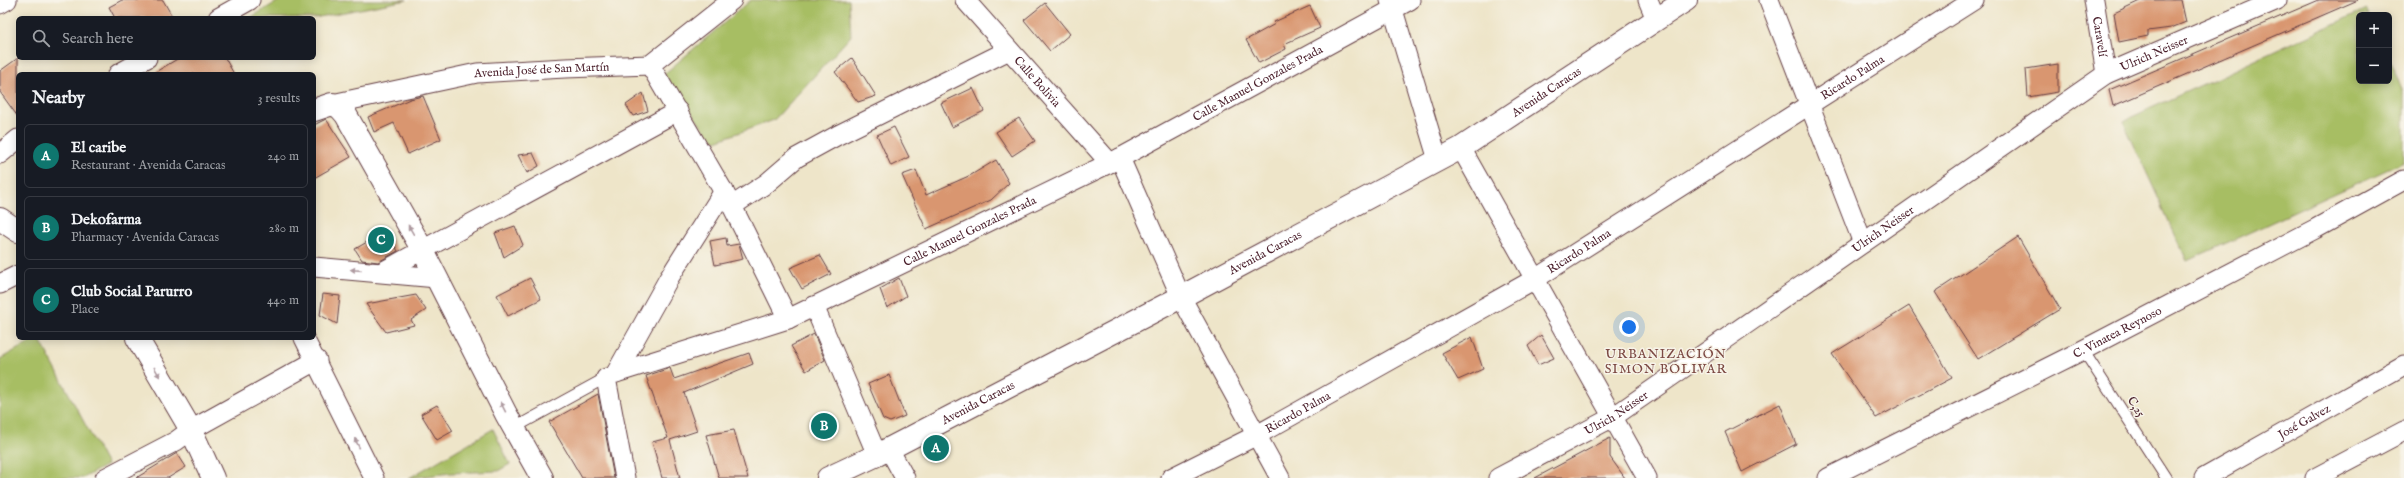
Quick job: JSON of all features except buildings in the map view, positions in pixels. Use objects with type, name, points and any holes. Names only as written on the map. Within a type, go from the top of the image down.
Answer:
[{"type":"main road","name":"Avenida Caracas","points":[[828,478],[883,452],[1181,297],[1461,148],[1652,9],[1686,0]]},
{"type":"main road","points":[[323,107],[340,108],[346,115],[422,250],[514,428],[542,478]]},
{"type":"main road","points":[[0,219],[16,230]]},
{"type":"main road","points":[[138,340],[191,430],[213,478]]},
{"type":"street","points":[[0,4],[7,0]]},
{"type":"street","points":[[222,16],[250,0]]},
{"type":"street","points":[[732,0],[650,65],[728,199],[788,319]]},
{"type":"street","name":"Calle Bolivia","points":[[965,0],[1010,50],[1115,160],[1181,297],[1280,478]]},
{"type":"street","name":"Calle Manuel Gonzales Prada","points":[[611,375],[788,319],[1115,160],[1391,6],[1410,0]]},
{"type":"street","points":[[1769,0],[1863,243]]},
{"type":"street","name":"Ricardo Palma","points":[[1171,478],[1257,435],[1535,279],[1809,103],[1974,0]]},
{"type":"street","name":"Caravelí","points":[[2094,0],[2106,74]]},
{"type":"street","name":"Ulrich Neisser","points":[[1498,478],[1613,416],[2106,74],[2277,0]]},
{"type":"street","points":[[1391,6],[1438,160]]},
{"type":"street","points":[[625,478],[611,375],[669,278],[728,199],[767,183],[796,158],[838,135],[1010,50]]},
{"type":"street","points":[[122,72],[143,60]]},
{"type":"street","name":"Avenida José de San Martín","points":[[323,107],[477,73],[650,65]]},
{"type":"street","points":[[382,272],[678,111]]},
{"type":"street","points":[[0,154],[16,141]]},
{"type":"street","points":[[1461,148],[1647,478]]},
{"type":"street","name":"C. Vinatea Reynoso","points":[[1828,478],[1855,472],[2083,350],[2315,229],[2404,180]]},
{"type":"street","points":[[316,267],[436,278]]},
{"type":"street","points":[[0,284],[16,276]]},
{"type":"street","points":[[814,306],[883,452],[905,478]]},
{"type":"street","points":[[305,340],[317,360],[374,478]]},
{"type":"street","points":[[104,478],[176,441],[191,430],[317,360]]},
{"type":"street","name":"José Galvez","points":[[2204,478],[2404,365]]},
{"type":"street","points":[[2315,478],[2404,430]]},
{"type":"lane","name":"C,25","points":[[2083,350],[2166,478]]},
{"type":"lane","name":"Calle Manuel Gonzales Prada","points":[[514,428],[611,375]]},
{"type":"green space","points":[[280,0],[407,0],[316,18],[316,16],[253,16]]},
{"type":"green space","points":[[751,0],[849,0],[851,36],[774,120],[713,142],[664,74]]},
{"type":"green space","points":[[2366,9],[2368,12],[2359,12]]},
{"type":"green space","points":[[2356,14],[2356,84],[2392,84],[2392,65],[2404,91],[2404,162],[2187,261],[2123,121]]},
{"type":"green space","points":[[33,340],[40,340],[107,465],[83,478],[0,478],[0,359]]},
{"type":"green space","points":[[493,429],[510,464],[498,471],[451,473],[409,478]]},
{"type":"place","name":"Club Social Parurro","points":[[381,240]]},
{"type":"place","name":"Dekofarma","points":[[824,426]]},
{"type":"place","name":"El caribe","points":[[936,448]]},
{"type":"district","name":"URBANIZACIÓN SIMON BOLIVAR","points":[[1666,362]]}]
